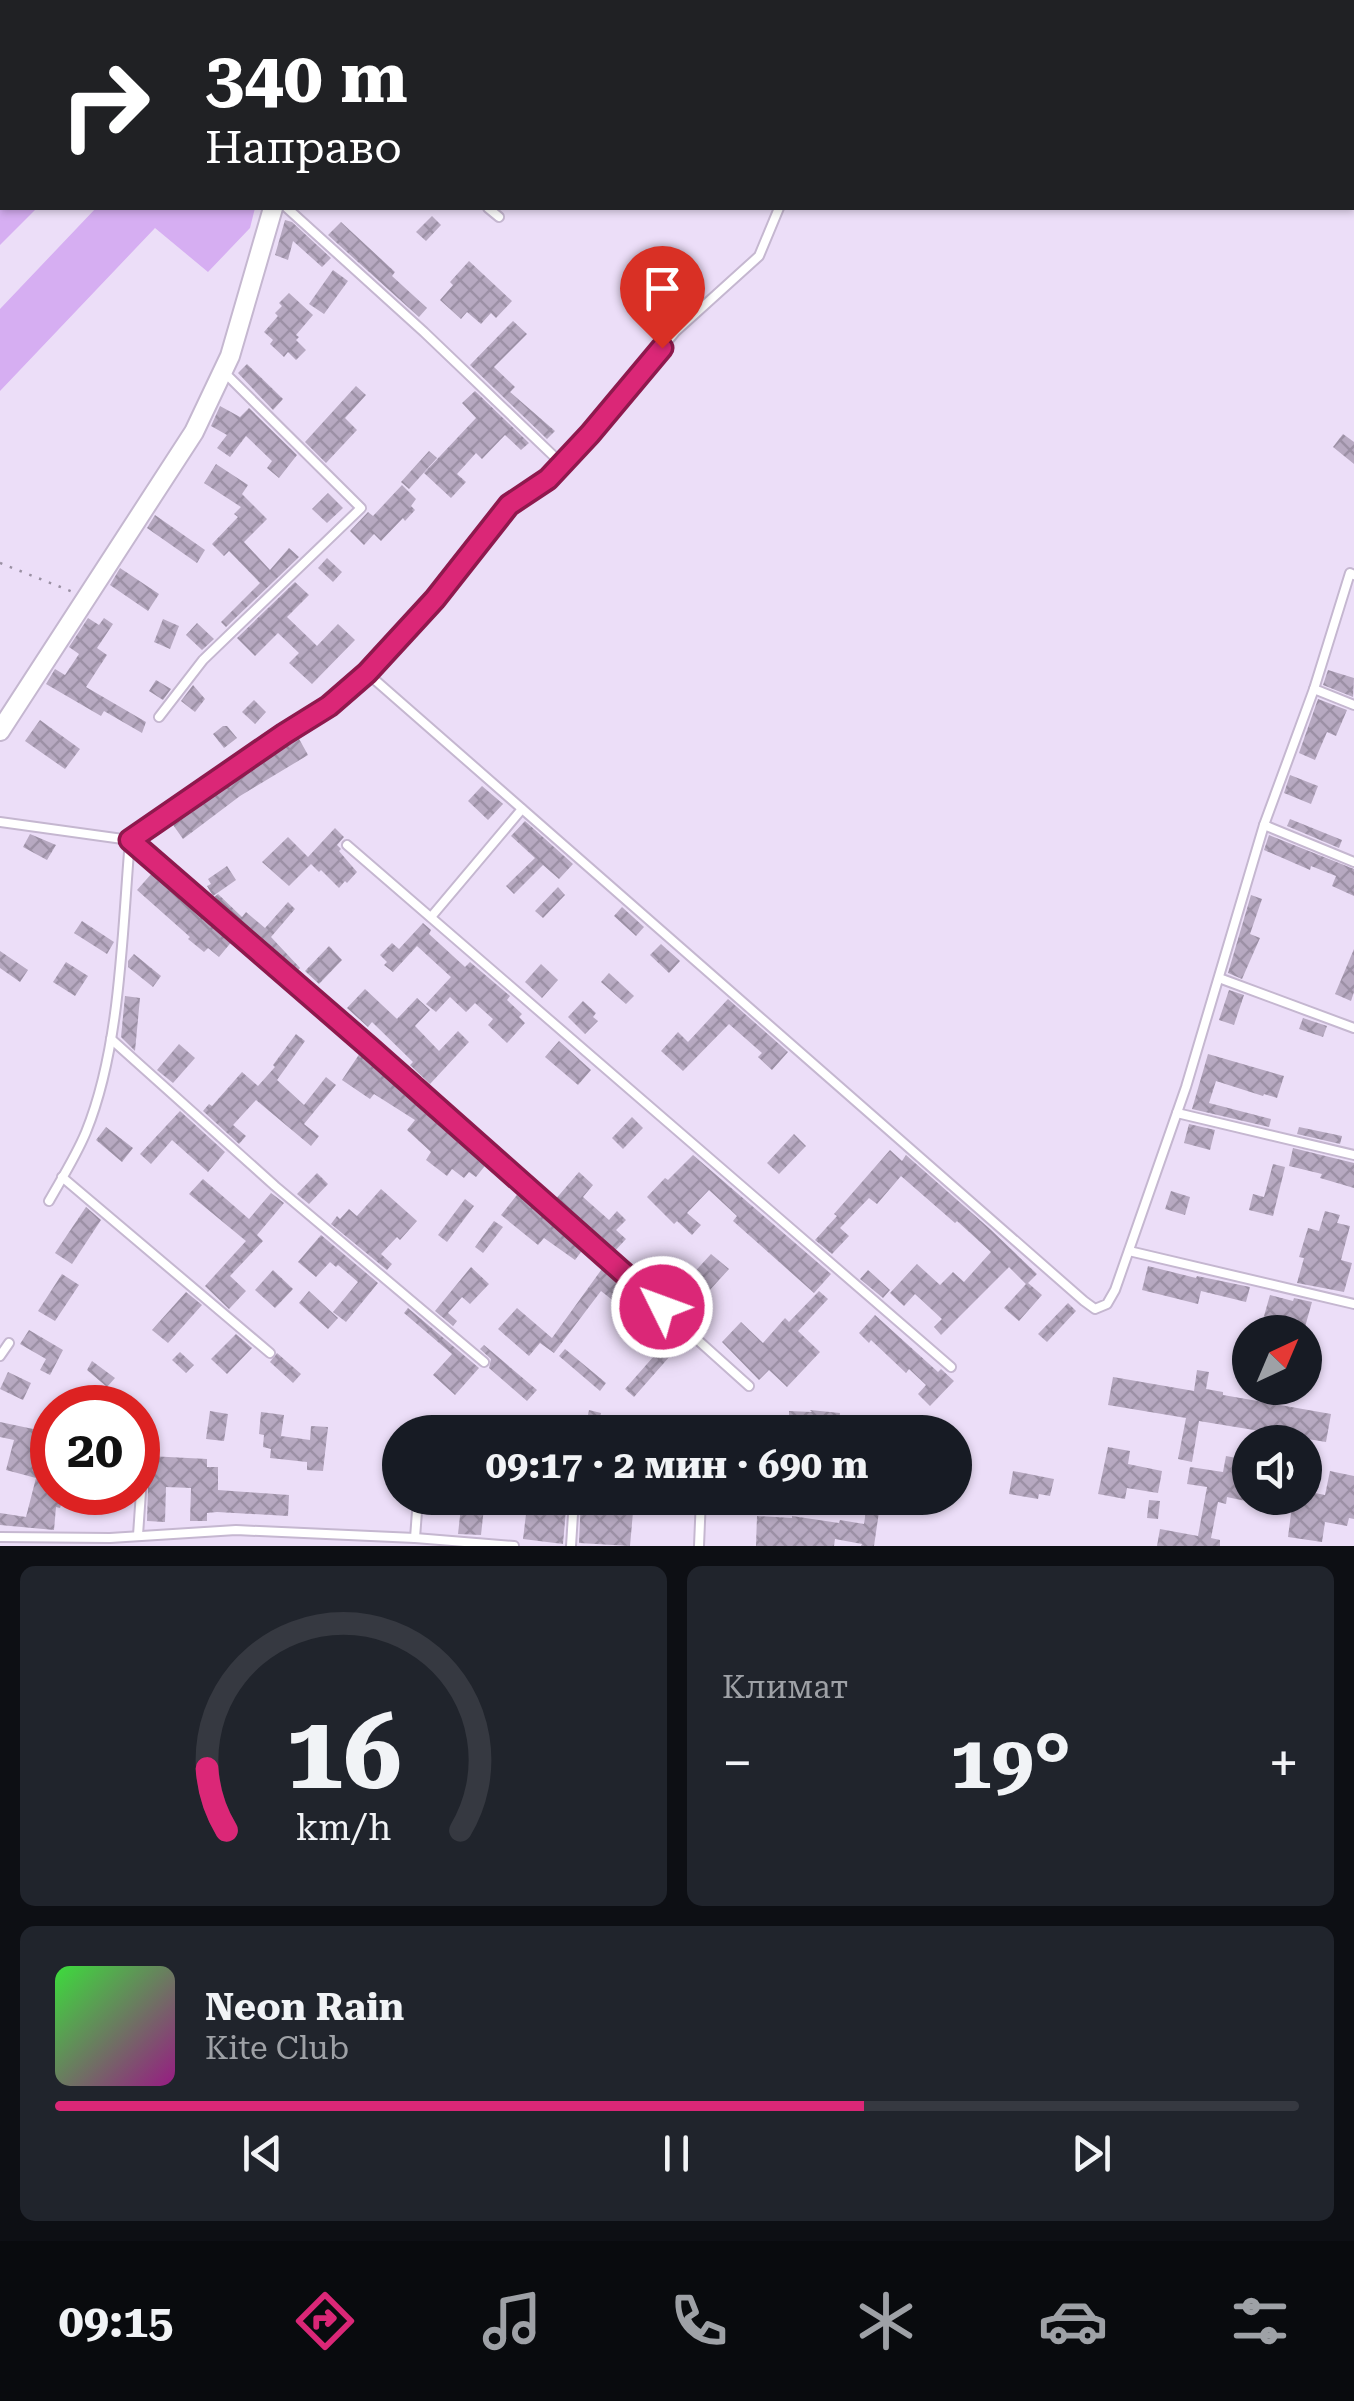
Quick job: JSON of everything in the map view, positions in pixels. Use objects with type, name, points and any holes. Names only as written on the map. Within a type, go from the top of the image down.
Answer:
[{"type":"street","points":[[0,731],[194,432],[223,371],[240,323],[271,210]]},
{"type":"lane","points":[[290,210],[562,464]]},
{"type":"lane","points":[[490,210],[499,217]]},
{"type":"lane","points":[[130,840],[329,706],[367,673],[435,599],[509,505],[548,479],[676,331],[760,256],[778,210]]},
{"type":"lane","points":[[159,717],[203,660],[360,508],[223,371]]},
{"type":"lane","points":[[367,673],[1096,1308],[1107,1304],[1116,1290],[1177,1113],[1264,825],[1353,571]]},
{"type":"lane","points":[[1314,689],[1354,705]]},
{"type":"lane","points":[[431,917],[522,809]]},
{"type":"lane","points":[[0,822],[130,840],[464,1130],[749,1386]]},
{"type":"lane","points":[[1264,825],[1354,862]]},
{"type":"lane","points":[[50,1201],[86,1133],[108,1061],[130,840]]},
{"type":"lane","points":[[347,846],[951,1368]]},
{"type":"lane","points":[[1218,978],[1354,1028]]},
{"type":"lane","points":[[111,1040],[275,1186],[484,1362]]},
{"type":"lane","points":[[1177,1113],[1354,1155]]},
{"type":"lane","points":[[62,1177],[270,1353]]},
{"type":"lane","points":[[1129,1251],[1354,1304]]},
{"type":"lane","points":[[0,1356],[10,1343]]},
{"type":"lane","points":[[138,1535],[139,1515]]},
{"type":"lane","points":[[415,1538],[417,1515]]},
{"type":"lane","points":[[571,1546],[573,1515]]},
{"type":"lane","points":[[700,1546],[701,1515]]},
{"type":"lane","points":[[0,1537],[110,1538],[236,1530],[514,1546]]},
{"type":"path","points":[[0,563],[87,597]]},
{"type":"shaded area","points":[[0,210],[35,210],[0,245]]},
{"type":"shaded area","points":[[94,210],[254,210],[250,228],[208,272],[155,228],[0,391],[0,309]]},
{"type":"building","points":[[432,216],[441,225],[426,241],[416,232]]},
{"type":"building","points":[[285,220],[331,258],[322,267],[293,241],[288,260],[275,255]]},
{"type":"building","points":[[341,222],[427,308],[419,317],[328,235]]},
{"type":"building","points":[[469,261],[512,301],[496,318],[491,313],[481,324],[467,312],[461,319],[440,300]]},
{"type":"building","points":[[333,270],[348,281],[324,314],[309,304]]},
{"type":"building","points":[[289,293],[313,315],[296,335],[306,350],[296,360],[288,352],[284,357],[264,332],[278,316],[275,313],[282,306],[279,303]]},
{"type":"building","points":[[513,321],[527,334],[494,367],[515,387],[510,392],[555,431],[547,439],[470,365]]},
{"type":"building","points":[[247,364],[283,399],[273,410],[238,373]]},
{"type":"building","points":[[356,386],[366,395],[345,418],[357,430],[326,463],[305,442]]},
{"type":"building","points":[[475,391],[529,443],[521,450],[505,435],[482,459],[476,453],[457,474],[466,482],[451,498],[424,473],[476,418],[462,403]]},
{"type":"building","points":[[220,406],[240,417],[249,408],[297,455],[279,478],[267,468],[272,461],[246,436],[230,457],[217,448],[227,435],[211,426]]},
{"type":"building","points":[[1343,434],[1354,442],[1354,464],[1333,447]]},
{"type":"building","points":[[429,451],[437,458],[409,489],[401,482]]},
{"type":"building","points":[[216,464],[248,485],[242,494],[267,519],[244,542],[270,570],[289,548],[299,557],[226,627],[221,622],[260,583],[229,551],[224,556],[212,544],[238,517],[234,514],[241,507],[204,483]]},
{"type":"building","points":[[402,485],[416,499],[411,506],[415,510],[381,541],[374,534],[364,545],[350,531],[368,512],[373,516]]},
{"type":"building","points":[[328,493],[343,508],[327,523],[312,509]]},
{"type":"building","points":[[155,515],[205,550],[197,563],[147,528]]},
{"type":"building","points":[[327,558],[342,572],[333,582],[318,568]]},
{"type":"building","points":[[120,568],[159,594],[148,611],[110,585]]},
{"type":"building","points":[[295,582],[309,595],[287,617],[317,646],[338,624],[355,640],[312,684],[289,663],[299,653],[278,633],[255,656],[237,638]]},
{"type":"building","points":[[88,618],[99,625],[104,618],[113,624],[97,648],[107,655],[86,687],[146,722],[142,733],[104,711],[101,716],[46,684],[55,669],[65,675],[79,654],[69,647]]},
{"type":"building","points":[[163,619],[179,626],[170,649],[154,642]]},
{"type":"building","points":[[197,623],[214,639],[202,650],[186,635]]},
{"type":"building","points":[[1328,670],[1354,678],[1353,697],[1323,685]]},
{"type":"building","points":[[156,680],[171,689],[163,700],[149,691]]},
{"type":"building","points":[[193,685],[205,699],[195,712],[181,701]]},
{"type":"building","points":[[1318,699],[1347,710],[1336,736],[1327,732],[1315,760],[1299,753]]},
{"type":"building","points":[[254,700],[266,712],[255,724],[242,712]]},
{"type":"building","points":[[40,720],[80,749],[65,769],[25,741]]},
{"type":"building","points":[[223,726],[237,738],[224,748],[213,734]]},
{"type":"building","points":[[298,737],[308,755],[240,796],[183,839],[171,822]]},
{"type":"building","points":[[1290,775],[1318,786],[1311,804],[1284,793]]},
{"type":"building","points":[[482,786],[503,804],[488,820],[468,801]]},
{"type":"building","points":[[1290,819],[1342,840],[1339,848],[1287,826]]},
{"type":"building","points":[[525,821],[573,864],[559,879],[543,865],[514,894],[506,886],[535,858],[511,836]]},
{"type":"building","points":[[335,828],[344,837],[337,845],[339,851],[357,872],[339,888],[311,864],[289,886],[262,862],[288,837],[308,857]]},
{"type":"building","points":[[30,834],[56,845],[47,860],[23,847]]},
{"type":"building","points":[[1269,835],[1354,869],[1354,896],[1332,886],[1336,876],[1311,866],[1310,870],[1264,850]]},
{"type":"building","points":[[227,866],[236,880],[213,896],[208,879]]},
{"type":"building","points":[[153,872],[233,940],[219,957],[208,948],[204,952],[188,939],[137,890]]},
{"type":"building","points":[[558,887],[565,895],[543,918],[535,911]]},
{"type":"building","points":[[218,894],[242,917],[246,912],[265,928],[288,902],[295,909],[271,937],[300,968],[295,974],[223,911],[214,897]]},
{"type":"building","points":[[1251,895],[1262,899],[1250,934],[1260,938],[1242,979],[1228,973]]},
{"type":"building","points":[[622,907],[644,927],[636,936],[614,916]]},
{"type":"building","points":[[82,921],[114,942],[107,954],[74,933]]},
{"type":"building","points":[[423,923],[431,930],[429,934],[465,967],[470,962],[510,996],[507,1000],[522,1014],[519,1017],[525,1023],[507,1043],[488,1025],[493,1019],[475,1003],[466,1012],[450,997],[436,1012],[426,1004],[451,977],[417,946],[393,972],[384,965],[387,962],[380,955],[392,943],[399,949]]},
{"type":"building","points":[[661,944],[680,961],[669,973],[650,955]]},
{"type":"building","points":[[329,946],[342,960],[319,984],[305,971]]},
{"type":"building","points":[[1354,949],[1354,992],[1351,1001],[1335,994]]},
{"type":"building","points":[[0,951],[28,970],[20,982],[0,968]]},
{"type":"building","points":[[134,954],[161,976],[153,987],[128,967]]},
{"type":"building","points":[[66,962],[88,976],[75,996],[53,982]]},
{"type":"building","points":[[541,964],[558,980],[542,998],[525,982]]},
{"type":"building","points":[[609,973],[634,996],[626,1004],[601,982]]},
{"type":"building","points":[[365,989],[397,1019],[417,998],[430,1010],[415,1026],[439,1051],[458,1031],[469,1042],[430,1084],[372,1022],[368,1027],[347,1008]]},
{"type":"building","points":[[1229,990],[1244,995],[1234,1025],[1219,1020]]},
{"type":"building","points":[[125,996],[140,998],[135,1051],[121,1037]]},
{"type":"building","points":[[728,999],[788,1052],[772,1070],[758,1057],[762,1053],[729,1024],[683,1071],[661,1051],[678,1032],[688,1042]]},
{"type":"building","points":[[583,1001],[596,1013],[593,1017],[598,1021],[585,1034],[568,1017]]},
{"type":"building","points":[[1303,1018],[1327,1026],[1323,1037],[1299,1029]]},
{"type":"building","points":[[296,1034],[305,1041],[277,1080],[304,1105],[326,1077],[336,1085],[304,1124],[319,1136],[311,1146],[256,1100],[233,1125],[246,1136],[239,1144],[203,1111],[242,1072],[258,1086]]},
{"type":"building","points":[[559,1041],[591,1070],[578,1085],[545,1057]]},
{"type":"building","points":[[179,1044],[195,1058],[173,1083],[157,1070]]},
{"type":"building","points":[[360,1053],[488,1162],[476,1177],[469,1172],[464,1178],[452,1169],[447,1176],[426,1160],[431,1152],[407,1130],[415,1120],[374,1094],[370,1099],[342,1080]]},
{"type":"building","points":[[1208,1054],[1284,1076],[1277,1098],[1216,1081],[1209,1103],[1271,1119],[1269,1127],[1192,1109]]},
{"type":"building","points":[[180,1111],[225,1152],[208,1172],[172,1140],[151,1164],[140,1154]]},
{"type":"building","points":[[632,1117],[643,1128],[623,1149],[612,1138]]},
{"type":"building","points":[[1189,1124],[1215,1130],[1210,1150],[1184,1143]]},
{"type":"building","points":[[106,1127],[133,1148],[122,1162],[96,1140]]},
{"type":"building","points":[[1299,1127],[1342,1136],[1340,1144],[1297,1134]]},
{"type":"building","points":[[794,1134],[806,1146],[779,1174],[767,1163]]},
{"type":"building","points":[[1293,1148],[1354,1163],[1354,1188],[1320,1178],[1322,1174],[1289,1166]]},
{"type":"building","points":[[890,1150],[902,1161],[906,1155],[1037,1274],[1028,1283],[1042,1295],[1019,1321],[1004,1308],[1026,1284],[1009,1267],[941,1335],[934,1327],[942,1319],[915,1294],[904,1306],[890,1293],[917,1264],[940,1285],[953,1272],[964,1282],[991,1252],[901,1176],[877,1204],[869,1198],[840,1228],[849,1236],[832,1254],[815,1240]]},
{"type":"building","points":[[693,1155],[831,1274],[814,1293],[733,1221],[737,1216],[709,1190],[687,1213],[701,1225],[692,1235],[677,1221],[674,1224],[647,1197]]},
{"type":"building","points":[[1273,1164],[1285,1167],[1273,1216],[1249,1210],[1253,1194],[1264,1197]]},
{"type":"building","points":[[579,1172],[593,1185],[583,1197],[609,1220],[617,1211],[626,1220],[616,1230],[626,1239],[613,1253],[554,1201]]},
{"type":"building","points":[[317,1173],[328,1184],[309,1204],[297,1194]]},
{"type":"building","points":[[203,1179],[249,1219],[271,1193],[284,1203],[257,1235],[263,1241],[230,1276],[246,1291],[229,1309],[205,1286],[246,1241],[189,1194]]},
{"type":"building","points":[[381,1189],[417,1221],[381,1254],[392,1264],[387,1270],[331,1224],[349,1209],[357,1216]]},
{"type":"building","points":[[520,1191],[584,1248],[575,1260],[544,1238],[538,1245],[501,1215]]},
{"type":"building","points":[[1171,1191],[1190,1197],[1185,1215],[1165,1209]]},
{"type":"building","points":[[465,1199],[474,1206],[447,1242],[438,1235]]},
{"type":"building","points":[[86,1207],[101,1220],[72,1264],[55,1253]]},
{"type":"building","points":[[1325,1211],[1340,1215],[1337,1223],[1350,1226],[1341,1260],[1352,1263],[1344,1292],[1297,1283],[1304,1258],[1299,1257],[1308,1228],[1319,1231]]},
{"type":"building","points":[[494,1221],[503,1227],[483,1253],[475,1247]]},
{"type":"building","points":[[321,1235],[378,1283],[346,1322],[333,1312],[358,1282],[330,1262],[316,1277],[298,1262]]},
{"type":"building","points":[[711,1254],[729,1269],[684,1318],[667,1302]]},
{"type":"building","points":[[604,1266],[685,1339],[634,1397],[625,1389],[654,1356],[639,1343],[647,1335],[627,1317],[630,1314],[601,1291],[554,1353],[540,1343],[529,1356],[498,1329],[517,1308],[552,1338]]},
{"type":"building","points":[[1148,1266],[1250,1287],[1246,1302],[1201,1291],[1198,1304],[1142,1290]]},
{"type":"building","points":[[471,1267],[489,1284],[470,1304],[462,1297],[448,1313],[457,1321],[453,1326],[435,1311]]},
{"type":"building","points":[[273,1270],[293,1289],[275,1308],[255,1290]]},
{"type":"building","points":[[868,1270],[890,1290],[883,1298],[860,1279]]},
{"type":"building","points":[[62,1274],[79,1285],[55,1321],[38,1311]]},
{"type":"building","points":[[309,1291],[338,1318],[328,1329],[299,1303]]},
{"type":"building","points":[[819,1291],[828,1299],[798,1331],[820,1352],[787,1387],[769,1370],[759,1380],[722,1342],[741,1322],[763,1343],[785,1318],[789,1322]]},
{"type":"building","points":[[186,1292],[202,1305],[168,1343],[152,1330]]},
{"type":"building","points":[[1270,1295],[1312,1302],[1308,1315],[1264,1315]]},
{"type":"building","points":[[1068,1303],[1076,1311],[1047,1342],[1038,1334]]},
{"type":"building","points":[[408,1308],[479,1368],[455,1395],[433,1375],[452,1354],[404,1313]]},
{"type":"building","points":[[875,1315],[938,1372],[941,1369],[954,1381],[930,1406],[918,1394],[926,1385],[859,1333]]},
{"type":"building","points":[[29,1330],[63,1350],[50,1375],[40,1370],[46,1359],[20,1344]]},
{"type":"building","points":[[236,1334],[252,1348],[227,1374],[211,1359]]},
{"type":"building","points":[[484,1345],[537,1390],[527,1401],[489,1368],[491,1359],[480,1349]]},
{"type":"building","points":[[565,1349],[606,1383],[600,1391],[559,1356]]},
{"type":"building","points":[[180,1352],[194,1365],[186,1373],[172,1360]]},
{"type":"building","points":[[277,1353],[301,1374],[293,1383],[270,1362]]},
{"type":"building","points":[[92,1361],[115,1378],[105,1385],[87,1370]]},
{"type":"building","points":[[1197,1370],[1209,1372],[1206,1389],[1232,1397],[1232,1405],[1280,1405],[1331,1414],[1326,1442],[1322,1441],[1322,1425],[1232,1426],[1199,1421],[1192,1462],[1178,1459],[1186,1418],[1108,1405],[1113,1377],[1194,1391]]},
{"type":"building","points":[[8,1372],[31,1383],[23,1400],[0,1389]]},
{"type":"building","points":[[210,1411],[228,1414],[224,1441],[206,1439]]},
{"type":"building","points":[[789,1411],[840,1413],[789,1415]]},
{"type":"building","points":[[261,1412],[284,1415],[281,1436],[310,1440],[311,1426],[328,1427],[323,1471],[307,1470],[307,1462],[270,1458],[271,1449],[263,1447],[264,1435],[259,1434]]},
{"type":"building","points":[[0,1422],[30,1428],[30,1476],[6,1470],[14,1440],[0,1437]]},
{"type":"building","points":[[1108,1447],[1130,1451],[1128,1464],[1162,1471],[1158,1493],[1127,1488],[1125,1499],[1098,1494]]},
{"type":"building","points":[[1226,1456],[1232,1457],[1232,1498],[1227,1497],[1226,1504],[1218,1502],[1211,1538],[1220,1540],[1220,1546],[1157,1546],[1160,1529],[1198,1536],[1207,1487],[1187,1484],[1190,1467],[1223,1472]]},
{"type":"building","points":[[160,1457],[207,1459],[207,1467],[218,1467],[218,1490],[289,1495],[288,1516],[217,1512],[207,1513],[207,1521],[190,1521],[191,1488],[166,1487],[165,1522],[147,1521],[147,1515],[160,1515]]},
{"type":"building","points":[[1013,1471],[1054,1479],[1050,1496],[1039,1494],[1038,1499],[1009,1494]]},
{"type":"building","points":[[1330,1471],[1354,1476],[1354,1519],[1349,1518],[1347,1526],[1325,1522],[1322,1542],[1288,1537],[1291,1515],[1322,1515],[1322,1494],[1325,1495]]},
{"type":"building","points":[[1149,1500],[1160,1501],[1158,1519],[1147,1518]]},
{"type":"building","points":[[30,1501],[30,1515],[55,1515],[54,1530],[0,1525],[0,1513],[26,1517]]},
{"type":"building","points":[[460,1515],[483,1515],[481,1535],[458,1534]]},
{"type":"building","points":[[526,1515],[566,1515],[563,1544],[523,1539]]},
{"type":"building","points":[[580,1515],[633,1515],[630,1546],[579,1543]]},
{"type":"building","points":[[865,1515],[879,1515],[874,1546],[835,1539],[834,1546],[756,1546],[757,1516],[864,1524]]},
{"type":"route","points":[[662,348],[548,479],[509,505],[435,599],[367,673],[329,706],[130,840],[662,1307]]}]
